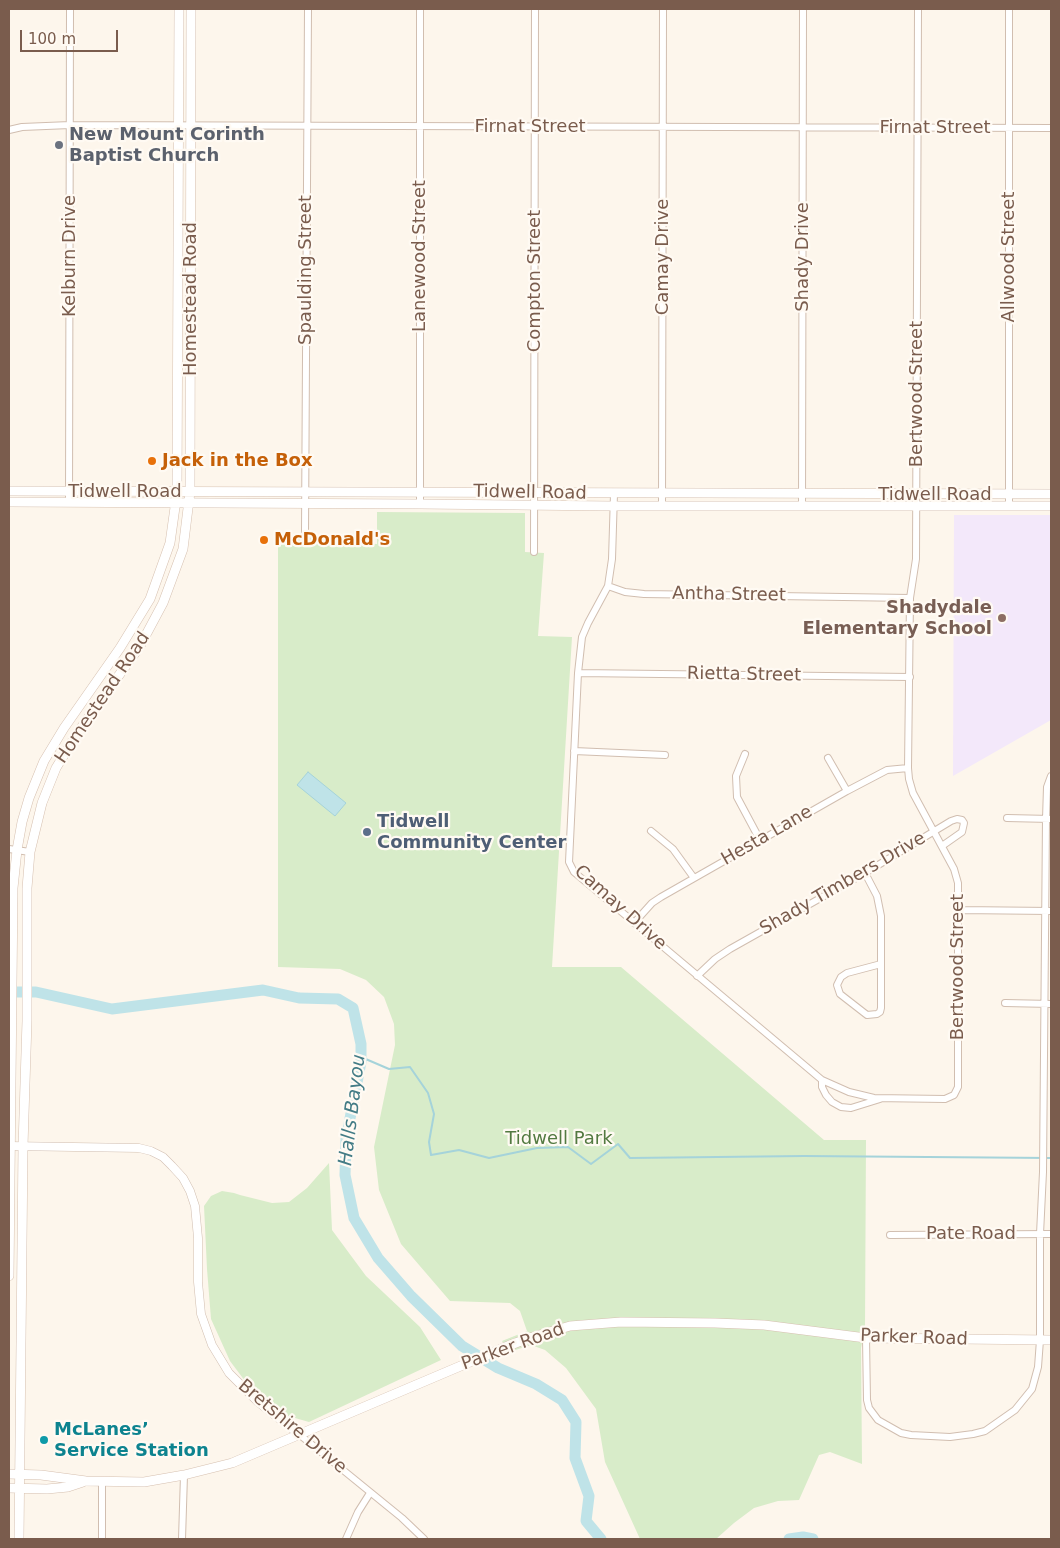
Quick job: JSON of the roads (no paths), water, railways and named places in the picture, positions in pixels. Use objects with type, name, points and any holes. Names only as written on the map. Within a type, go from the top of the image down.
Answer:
[{"type":"main road","points":[[179,13],[191,13]]},
{"type":"main road","name":"Homestead Road","points":[[9,1276],[13,849],[29,798],[44,761],[64,728],[120,648],[150,598],[170,543],[176,503],[180,127],[179,13]]},
{"type":"main road","name":"Homestead Road","points":[[19,1539],[23,1146],[27,1020],[27,888],[30,852],[42,803],[56,768],[76,735],[140,646],[163,603],[182,549],[190,492],[191,13]]},
{"type":"main road","points":[[178,302],[191,300]]},
{"type":"main road","points":[[178,398],[190,399]]},
{"type":"main road","name":"Tidwell Road","points":[[9,491],[177,493],[1051,494]]},
{"type":"main road","name":"Tidwell Road","points":[[9,502],[613,506],[1051,506]]},
{"type":"main road","points":[[96,682],[108,690]]},
{"type":"main road","points":[[44,761],[56,768]]},
{"type":"main road","points":[[12,944],[27,944]]},
{"type":"main road","points":[[12,1041],[26,1041]]},
{"type":"main road","points":[[9,1241],[22,1240]]},
{"type":"main road","name":"Parker Road","points":[[9,1474],[102,1482],[144,1482],[184,1475],[232,1463],[503,1348],[570,1326],[621,1322],[715,1323],[764,1325],[866,1338],[1051,1340]]},
{"type":"main road","name":"Parker Road","points":[[9,1488],[20,1490],[59,1488],[86,1481]]},
{"type":"street","name":"Kelburn Drive","points":[[69,502],[70,9]]},
{"type":"street","name":"Spaulding Street","points":[[305,531],[308,9]]},
{"type":"street","name":"Lanewood Street","points":[[420,9],[420,504]]},
{"type":"street","name":"Compton Street","points":[[534,552],[535,9]]},
{"type":"street","name":"Camay Drive","points":[[662,505],[663,9]]},
{"type":"street","name":"Shady Drive","points":[[802,506],[803,9]]},
{"type":"street","name":"Bertwood Street","points":[[918,9],[916,559],[910,598],[908,768],[913,793],[954,869],[958,882],[958,1087],[954,1096]]},
{"type":"street","name":"Allwood Street","points":[[1009,9],[1009,506]]},
{"type":"street","name":"Firnat Street","points":[[9,130],[22,127],[70,126],[1051,128]]},
{"type":"street","name":"Camay Drive","points":[[614,494],[612,559],[608,586],[582,637],[578,673],[569,862],[574,872],[822,1080],[849,1092],[882,1098],[945,1099],[954,1096]]},
{"type":"street","name":"Antha Street","points":[[608,586],[625,592],[644,594],[910,598]]},
{"type":"street","name":"Rietta Street","points":[[578,673],[910,677]]},
{"type":"street","points":[[574,752],[665,754]]},
{"type":"street","points":[[745,754],[736,776],[737,797],[760,840]]},
{"type":"street","points":[[828,758],[847,791]]},
{"type":"street","name":"Hesta Lane","points":[[634,923],[656,900],[760,840],[887,770],[908,768]]},
{"type":"street","points":[[866,1338],[867,1400],[872,1414],[892,1429],[911,1435],[950,1437],[973,1434],[985,1430],[1015,1410],[1032,1389],[1038,1367],[1040,1340],[1043,1095],[1048,1004],[1049,819],[1047,787],[1051,776]]},
{"type":"street","points":[[1007,818],[1049,819]]},
{"type":"street","name":"Shady Timbers Drive","points":[[697,976],[715,959],[951,821],[962,820],[964,823],[962,832],[942,846]]},
{"type":"street","points":[[651,831],[673,849],[694,878]]},
{"type":"street","points":[[13,849],[30,852]]},
{"type":"street","points":[[865,873],[880,906],[881,964],[880,1012],[867,1015],[840,994],[837,985],[841,977],[847,973],[881,964]]},
{"type":"street","points":[[959,910],[1048,911]]},
{"type":"street","points":[[1005,1003],[1048,1004]]},
{"type":"street","name":"Camay Drive","points":[[822,1080],[822,1087],[826,1096],[841,1107],[851,1108],[882,1098]]},
{"type":"street","points":[[1043,1095],[1051,1095]]},
{"type":"street","name":"Bretshire Drive","points":[[10,1146],[139,1148],[151,1151],[172,1166],[190,1191],[195,1206],[201,1314],[212,1345],[229,1373],[258,1402],[402,1518],[424,1539]]},
{"type":"street","name":"Pate Road","points":[[890,1234],[1051,1234]]},
{"type":"street","points":[[182,1539],[184,1475]]},
{"type":"street","points":[[102,1482],[102,1539]]},
{"type":"street","points":[[346,1539],[358,1512],[370,1493]]},
{"type":"water","points":[[308,772],[346,803],[335,816],[297,785]]},
{"type":"waterway","name":"Halls Bayou","points":[[9,992],[36,992],[112,1009],[263,990],[299,998],[338,999],[353,1008],[361,1044],[361,1062],[346,1139],[345,1175],[354,1218],[378,1258],[411,1296],[462,1346],[498,1368],[536,1384],[562,1400],[576,1422],[575,1458],[589,1496],[586,1521],[601,1539]]},
{"type":"waterway","points":[[361,1057],[389,1069],[410,1067],[428,1093],[434,1114],[429,1142],[431,1155],[459,1150],[489,1158],[537,1148],[568,1147],[591,1164],[618,1144],[630,1158],[804,1156],[1051,1158]]},
{"type":"waterway","name":"Halls Bayou","points":[[789,1539],[803,1537],[813,1539]]},
{"type":"place","name":"New Mount Corinth Baptist Church","points":[[59,145]]},
{"type":"place","name":"Jack in the Box","points":[[152,461]]},
{"type":"place","name":"McDonald's","points":[[264,540]]},
{"type":"place","name":"Shadydale Elementary School","points":[[1002,618]]},
{"type":"place","name":"Tidwell Community Center","points":[[367,832]]},
{"type":"place","name":"McLanes’ Service Station","points":[[44,1440]]},
{"type":"park label","name":"Tidwell Park","points":[[559,1139]]}]
